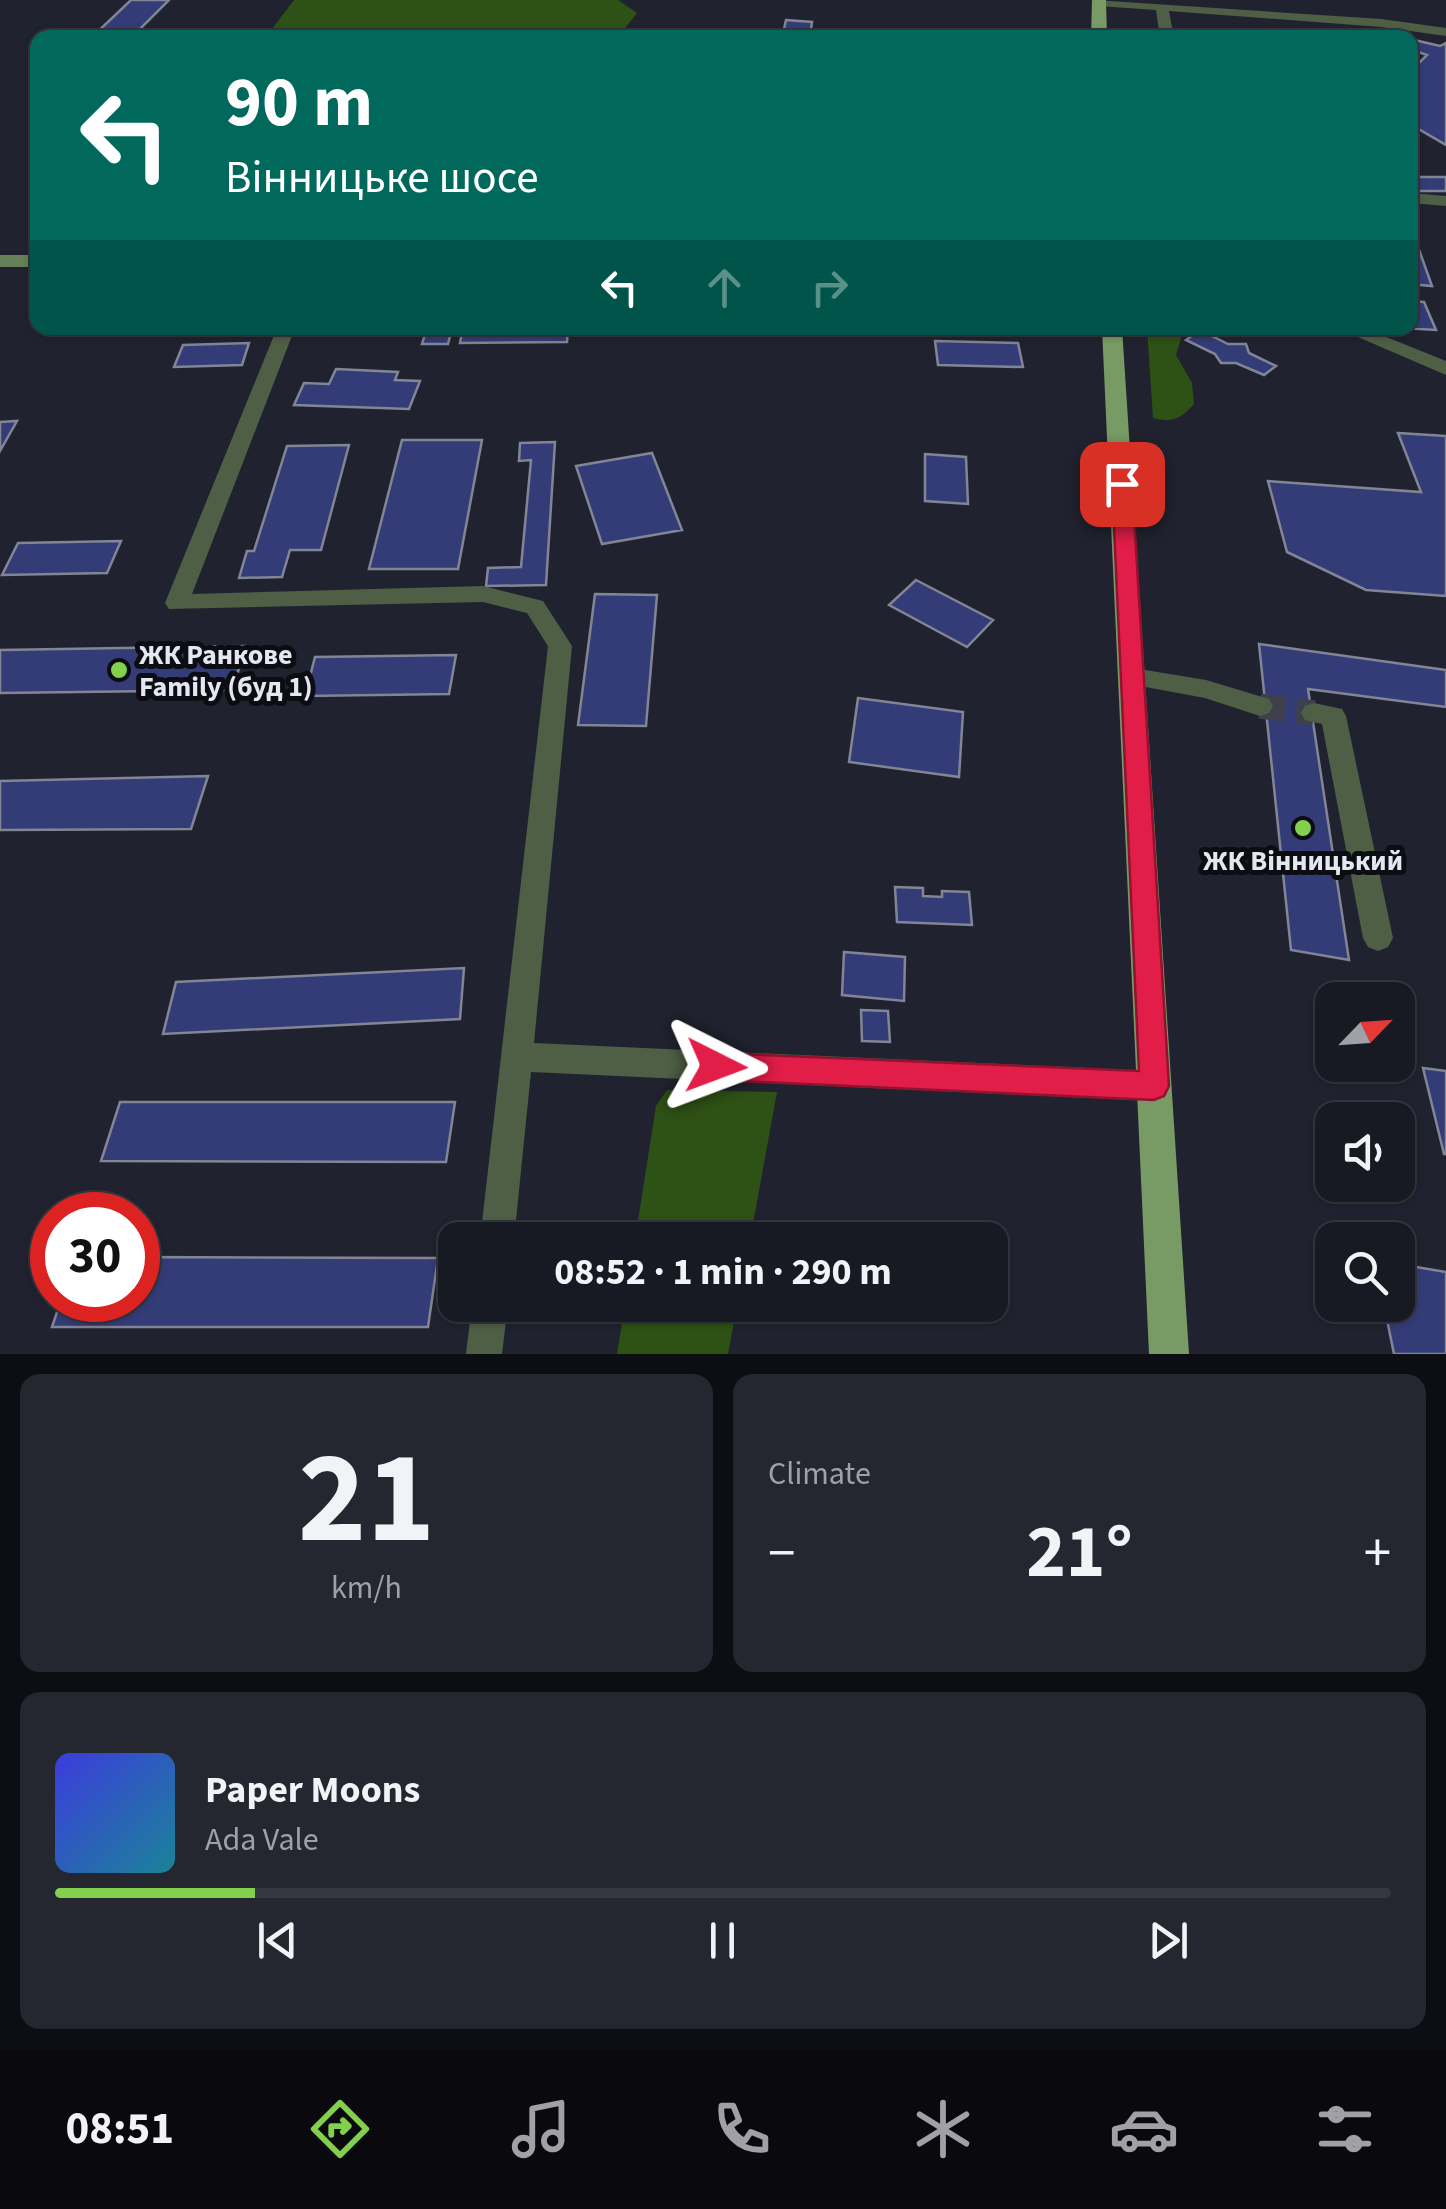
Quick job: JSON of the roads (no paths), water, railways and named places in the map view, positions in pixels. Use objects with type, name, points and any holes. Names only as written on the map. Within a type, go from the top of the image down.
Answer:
[{"type":"main road","points":[[1099,1],[1100,30]]},
{"type":"main road","points":[[0,261],[30,261]]},
{"type":"main road","points":[[1112,335],[1169,1354]]},
{"type":"street","points":[[1099,1],[1224,18],[1381,23],[1446,32]]},
{"type":"street","points":[[1162,7],[1165,30]]},
{"type":"street","points":[[1418,198],[1446,200]]},
{"type":"street","points":[[283,335],[177,603],[483,594],[536,607],[560,646],[499,1222]]},
{"type":"street","points":[[1364,335],[1446,369]]},
{"type":"street","points":[[1133,676],[1206,689],[1260,706]]},
{"type":"street","points":[[1314,713],[1334,716],[1378,938]]},
{"type":"street","points":[[518,1057],[1154,1086]]},
{"type":"street","points":[[484,1354],[488,1322]]},
{"type":"tunnel","points":[[1260,706],[1314,713]]},
{"type":"place","name":"ЖК Ранкове Family (буд 1)","points":[[119,670]]},
{"type":"place","name":"ЖК Вінницький","points":[[1303,828]]}]
